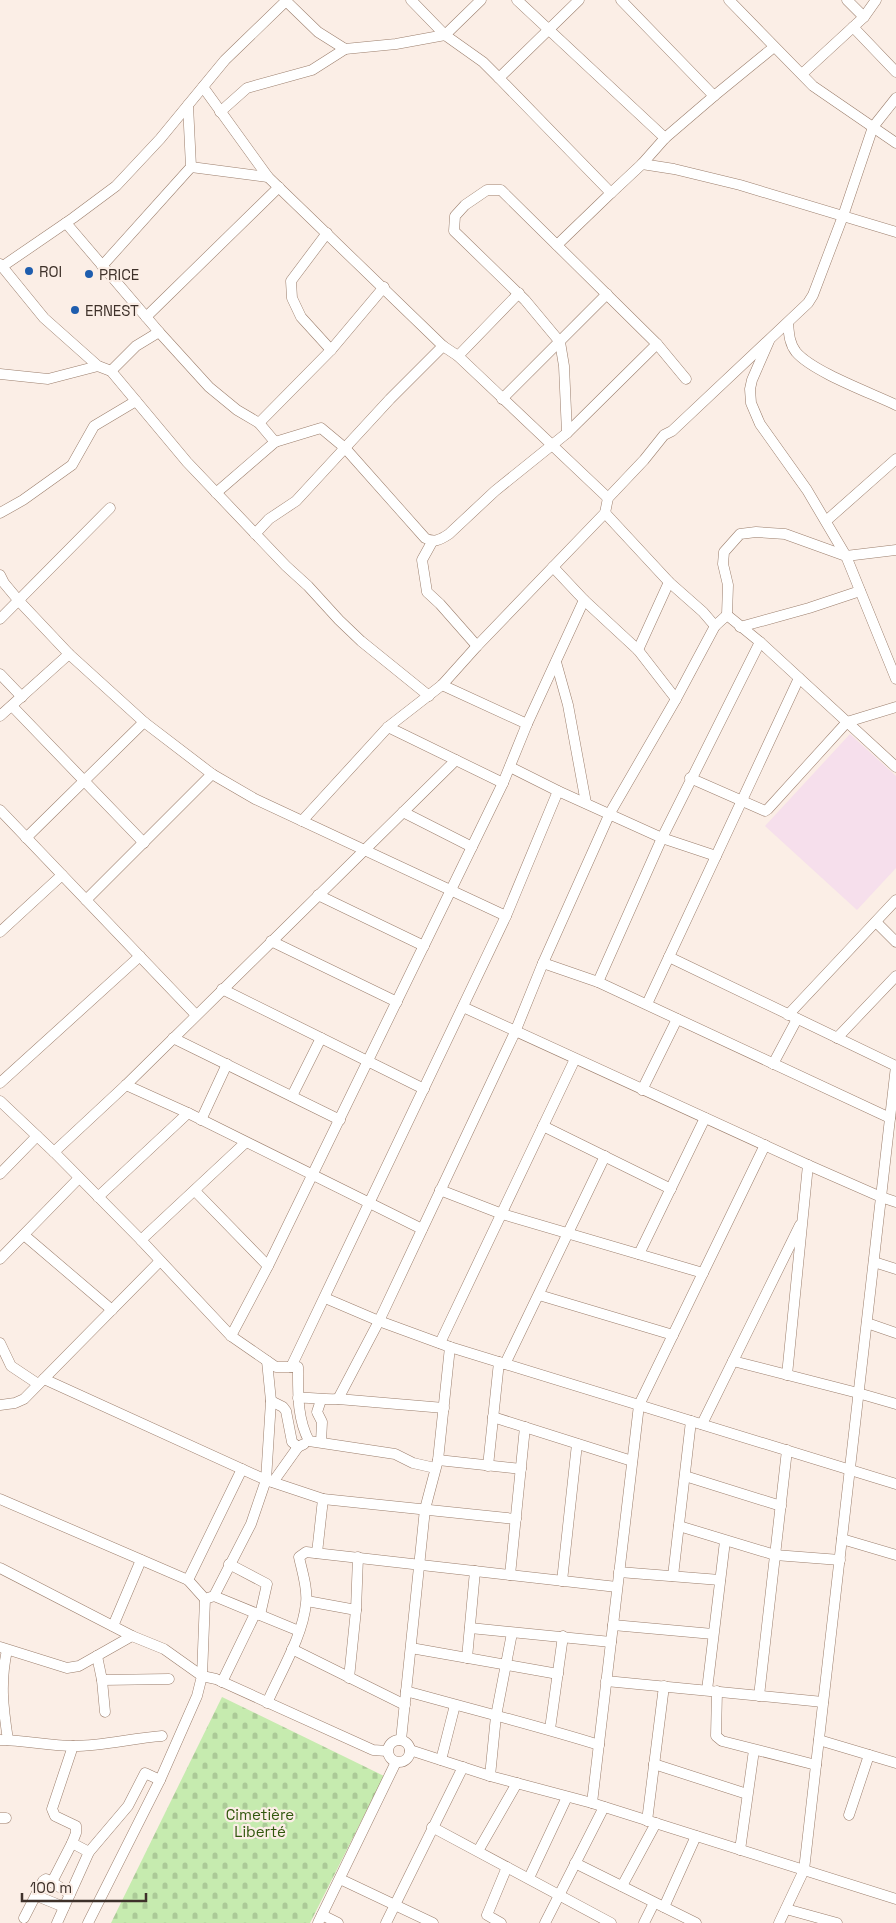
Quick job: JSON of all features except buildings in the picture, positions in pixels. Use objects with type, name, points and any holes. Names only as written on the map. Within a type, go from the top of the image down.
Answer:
[{"type":"street","points":[[411,0],[445,35],[483,62],[611,193]]},
{"type":"street","points":[[220,112],[247,88],[312,70],[345,49],[396,44],[445,35],[481,0]]},
{"type":"street","points":[[517,0],[665,138]]},
{"type":"street","points":[[499,78],[579,0]]},
{"type":"street","points":[[621,0],[714,96]]},
{"type":"street","points":[[729,0],[820,91],[896,143]]},
{"type":"street","points":[[847,0],[864,17]]},
{"type":"street","points":[[802,74],[864,17],[876,0]]},
{"type":"street","points":[[345,49],[318,32],[286,1],[225,60],[160,139],[116,186],[66,223],[1,265],[44,318],[98,366],[111,371],[187,462],[350,631],[429,696]]},
{"type":"street","points":[[853,27],[896,72]]},
{"type":"street","points":[[557,245],[642,164],[665,138],[774,47]]},
{"type":"street","points":[[202,87],[268,177],[443,346],[458,356],[608,498]]},
{"type":"street","points":[[302,822],[388,727],[442,685],[605,513],[608,498],[644,460],[664,435],[672,431],[802,310],[813,295],[843,216],[873,127],[896,98]]},
{"type":"street","points":[[102,266],[191,167],[188,105]]},
{"type":"street","points":[[642,164],[674,168],[740,185],[896,232]]},
{"type":"street","points":[[191,167],[268,177]]},
{"type":"street","points":[[146,317],[279,187]]},
{"type":"street","points":[[567,433],[564,366],[560,342],[519,293],[454,231],[455,216],[465,205],[487,190],[501,190],[657,344],[686,380]]},
{"type":"street","points":[[66,223],[159,332],[210,387],[237,410],[259,423],[275,442]]},
{"type":"street","points":[[327,233],[291,281],[292,298],[301,317],[331,350]]},
{"type":"street","points":[[259,423],[331,350],[384,287]]},
{"type":"street","points":[[458,356],[519,293]]},
{"type":"street","points":[[502,399],[607,294]]},
{"type":"street","points":[[788,322],[789,339],[796,352],[811,364],[896,405]]},
{"type":"street","points":[[111,371],[136,346],[159,332]]},
{"type":"street","points":[[772,337],[752,380],[750,389],[751,403],[760,424],[807,490],[846,556],[895,676]]},
{"type":"street","points":[[477,646],[427,592],[422,560],[432,542],[442,539],[449,534],[495,491],[567,433],[657,344]]},
{"type":"street","points":[[255,534],[269,519],[296,501],[390,398],[443,346]]},
{"type":"street","points":[[0,374],[48,379],[98,366]]},
{"type":"street","points":[[0,513],[23,500],[72,465],[94,426],[136,400]]},
{"type":"street","points":[[216,493],[275,442],[321,428],[345,448],[425,538],[432,542]]},
{"type":"street","points":[[826,521],[896,459]]},
{"type":"street","points":[[0,620],[110,508]]},
{"type":"street","points":[[605,513],[670,582],[703,612],[715,626]]},
{"type":"street","points":[[338,1399],[379,1321],[516,1032],[543,963],[610,814],[676,699],[715,626],[727,615],[728,585],[723,564],[724,552],[740,534],[756,532],[785,534],[846,556],[896,550]]},
{"type":"street","points":[[553,566],[584,600],[638,650],[676,699]]},
{"type":"street","points":[[0,575],[19,601],[69,654],[144,722],[212,774],[254,799],[506,916]]},
{"type":"street","points":[[638,650],[670,582]]},
{"type":"street","points":[[740,627],[810,608],[860,591]]},
{"type":"street","points":[[231,1336],[340,1120],[503,783],[527,724],[584,600]]},
{"type":"street","points":[[727,615],[760,642],[896,767]]},
{"type":"street","points":[[598,982],[690,778],[760,642]]},
{"type":"street","points":[[0,716],[69,654]]},
{"type":"street","points":[[556,662],[568,705],[586,803]]},
{"type":"street","points":[[0,674],[22,697]]},
{"type":"street","points":[[647,1004],[799,678]]},
{"type":"street","points":[[442,685],[527,724]]},
{"type":"street","points":[[12,706],[144,843]]},
{"type":"street","points":[[690,778],[760,810],[768,809],[847,722],[896,707]]},
{"type":"street","points":[[26,838],[144,722]]},
{"type":"street","points":[[388,727],[503,783]]},
{"type":"street","points":[[54,1152],[126,1085],[456,760]]},
{"type":"street","points":[[510,767],[662,838],[716,856]]},
{"type":"street","points":[[86,900],[212,774]]},
{"type":"street","points":[[291,1367],[506,916],[558,790]]},
{"type":"street","points":[[403,812],[472,847]]},
{"type":"street","points":[[2,817],[26,838],[196,1015]]},
{"type":"street","points":[[0,932],[62,875]]},
{"type":"street","points":[[318,895],[424,946]]},
{"type":"street","points":[[773,1064],[793,1017],[896,900]]},
{"type":"street","points":[[876,922],[896,942]]},
{"type":"street","points":[[271,941],[397,1002]]},
{"type":"street","points":[[0,1083],[140,956]]},
{"type":"street","points":[[669,957],[896,1066],[804,1870],[779,1923]]},
{"type":"street","points":[[543,963],[598,982],[890,1118]]},
{"type":"street","points":[[837,1038],[896,976]]},
{"type":"street","points":[[222,989],[424,1089]]},
{"type":"street","points":[[463,1007],[642,1090],[896,1202]]},
{"type":"street","points":[[642,1090],[677,1019]]},
{"type":"street","points":[[173,1038],[340,1120]]},
{"type":"street","points":[[292,1096],[322,1038]]},
{"type":"street","points":[[401,1740],[424,1509],[437,1464],[444,1408],[445,1345],[502,1214],[575,1059]]},
{"type":"street","points":[[201,1120],[227,1064]]},
{"type":"street","points":[[126,1085],[422,1229]]},
{"type":"street","points":[[0,1101],[54,1152],[141,1240],[231,1336],[276,1367],[298,1367],[298,1398],[301,1422],[309,1441]]},
{"type":"street","points":[[98,1197],[188,1114]]},
{"type":"street","points":[[639,1254],[705,1118]]},
{"type":"street","points":[[543,1126],[671,1189]]},
{"type":"street","points":[[0,1174],[37,1136]]},
{"type":"street","points":[[141,1240],[245,1143]]},
{"type":"street","points":[[592,1803],[639,1405],[765,1145]]},
{"type":"street","points":[[488,1466],[493,1417],[502,1363],[539,1295],[605,1156]]},
{"type":"street","points":[[787,1375],[800,1225],[808,1164]]},
{"type":"street","points":[[1,1257],[79,1178]]},
{"type":"street","points":[[440,1190],[502,1214],[703,1274]]},
{"type":"street","points":[[195,1191],[268,1266]]},
{"type":"street","points":[[702,1424],[800,1225]]},
{"type":"street","points":[[24,1235],[112,1310]]},
{"type":"street","points":[[0,1405],[19,1402],[160,1261]]},
{"type":"street","points":[[874,1262],[896,1269]]},
{"type":"street","points":[[539,1295],[673,1335]]},
{"type":"street","points":[[325,1298],[379,1321],[445,1345],[896,1484]]},
{"type":"street","points":[[867,1323],[896,1333]]},
{"type":"street","points":[[0,1343],[11,1366],[41,1381],[270,1481],[323,1499],[516,1519]]},
{"type":"street","points":[[267,1361],[271,1401],[270,1481]]},
{"type":"street","points":[[734,1361],[896,1404]]},
{"type":"street","points":[[298,1398],[338,1399],[444,1408]]},
{"type":"street","points":[[321,1400],[317,1412],[322,1422],[321,1442]]},
{"type":"street","points":[[271,1401],[283,1407],[286,1411],[292,1442],[298,1447]]},
{"type":"street","points":[[493,1417],[632,1461]]},
{"type":"street","points":[[673,1576],[691,1421]]},
{"type":"street","points":[[510,1575],[525,1427]]},
{"type":"street","points":[[88,1923],[160,1780],[198,1696],[202,1676],[209,1597],[251,1524],[270,1481],[298,1447],[309,1441],[321,1442],[395,1454],[413,1463],[521,1469]]},
{"type":"street","points":[[562,1581],[577,1444]]},
{"type":"street","points":[[759,1696],[787,1450]]},
{"type":"street","points":[[188,1580],[242,1469]]},
{"type":"street","points":[[685,1476],[781,1506]]},
{"type":"street","points":[[0,1499],[188,1580],[209,1597],[299,1631]]},
{"type":"street","points":[[317,1553],[323,1499]]},
{"type":"street","points":[[679,1526],[725,1541],[775,1554],[840,1560]]},
{"type":"street","points":[[842,1539],[896,1555]]},
{"type":"street","points":[[725,1541],[713,1634],[712,1691],[716,1736],[722,1741],[816,1765]]},
{"type":"street","points":[[267,1703],[292,1649],[307,1601],[299,1557],[306,1552],[617,1587]]},
{"type":"street","points":[[349,1678],[356,1610],[358,1557]]},
{"type":"street","points":[[113,1626],[141,1560]]},
{"type":"street","points":[[222,1682],[257,1614],[267,1584],[229,1564]]},
{"type":"street","points":[[0,1568],[132,1636],[164,1649],[202,1676],[222,1682],[372,1750],[388,1751]]},
{"type":"street","points":[[467,1658],[475,1571]]},
{"type":"street","points":[[619,1572],[720,1580]]},
{"type":"street","points":[[307,1601],[356,1610]]},
{"type":"street","points":[[613,1625],[713,1634]]},
{"type":"street","points":[[470,1628],[611,1642]]},
{"type":"street","points":[[490,1776],[496,1716],[512,1633]]},
{"type":"street","points":[[132,1636],[79,1666],[67,1668],[3,1649],[0,1680],[4,1740],[73,1746],[106,1744],[134,1738],[162,1736]]},
{"type":"street","points":[[550,1729],[563,1636]]},
{"type":"street","points":[[411,1648],[558,1674]]},
{"type":"street","points":[[292,1649],[405,1705]]},
{"type":"street","points":[[97,1656],[102,1680],[105,1712]]},
{"type":"street","points":[[102,1680],[169,1679]]},
{"type":"street","points":[[606,1681],[824,1702]]},
{"type":"street","points":[[622,1886],[652,1822],[654,1764],[664,1686]]},
{"type":"street","points":[[406,1691],[550,1729],[599,1746]]},
{"type":"street","points":[[441,1760],[455,1705]]},
{"type":"street","points":[[401,1740],[406,1742],[410,1750],[404,1760],[396,1762],[389,1756],[389,1745],[393,1741],[401,1740]]},
{"type":"street","points":[[819,1740],[896,1763]]},
{"type":"street","points":[[52,1882],[76,1834],[76,1826],[55,1816],[52,1809],[73,1746]]},
{"type":"street","points":[[410,1750],[490,1776],[592,1803],[896,1899]]},
{"type":"street","points":[[740,1850],[754,1750]]},
{"type":"street","points":[[849,1814],[869,1755]]},
{"type":"street","points":[[338,1923],[320,1919],[396,1762]]},
{"type":"street","points":[[654,1764],[747,1794]]},
{"type":"street","points":[[386,1923],[463,1767]]},
{"type":"street","points":[[57,1923],[89,1852],[128,1806],[145,1774],[160,1780]]},
{"type":"street","points":[[478,1851],[516,1783]]},
{"type":"street","points":[[529,1878],[567,1797]]},
{"type":"street","points":[[545,1923],[604,1807]]},
{"type":"street","points":[[432,1827],[611,1923]]},
{"type":"street","points":[[644,1923],[659,1905],[696,1836]]},
{"type":"street","points":[[72,1843],[89,1852]]},
{"type":"street","points":[[575,1863],[696,1923]]},
{"type":"street","points":[[501,1923],[485,1919],[507,1866]]},
{"type":"street","points":[[340,1879],[433,1923]]},
{"type":"street","points":[[24,1918],[44,1880],[52,1882],[70,1894]]},
{"type":"street","points":[[37,1896],[64,1906]]},
{"type":"street","points":[[786,1909],[837,1923]]},
{"type":"shaded area","points":[[850,734],[896,776],[896,868],[857,910],[765,826]]},
{"type":"green space","name":"Cimetière Liberté","points":[[222,1697],[384,1776],[310,1923],[111,1923]]},
{"type":"place","name":"ROI","points":[[29,271]]},
{"type":"place","name":"PRICE","points":[[89,274]]},
{"type":"place","name":"ERNEST","points":[[75,310]]}]
